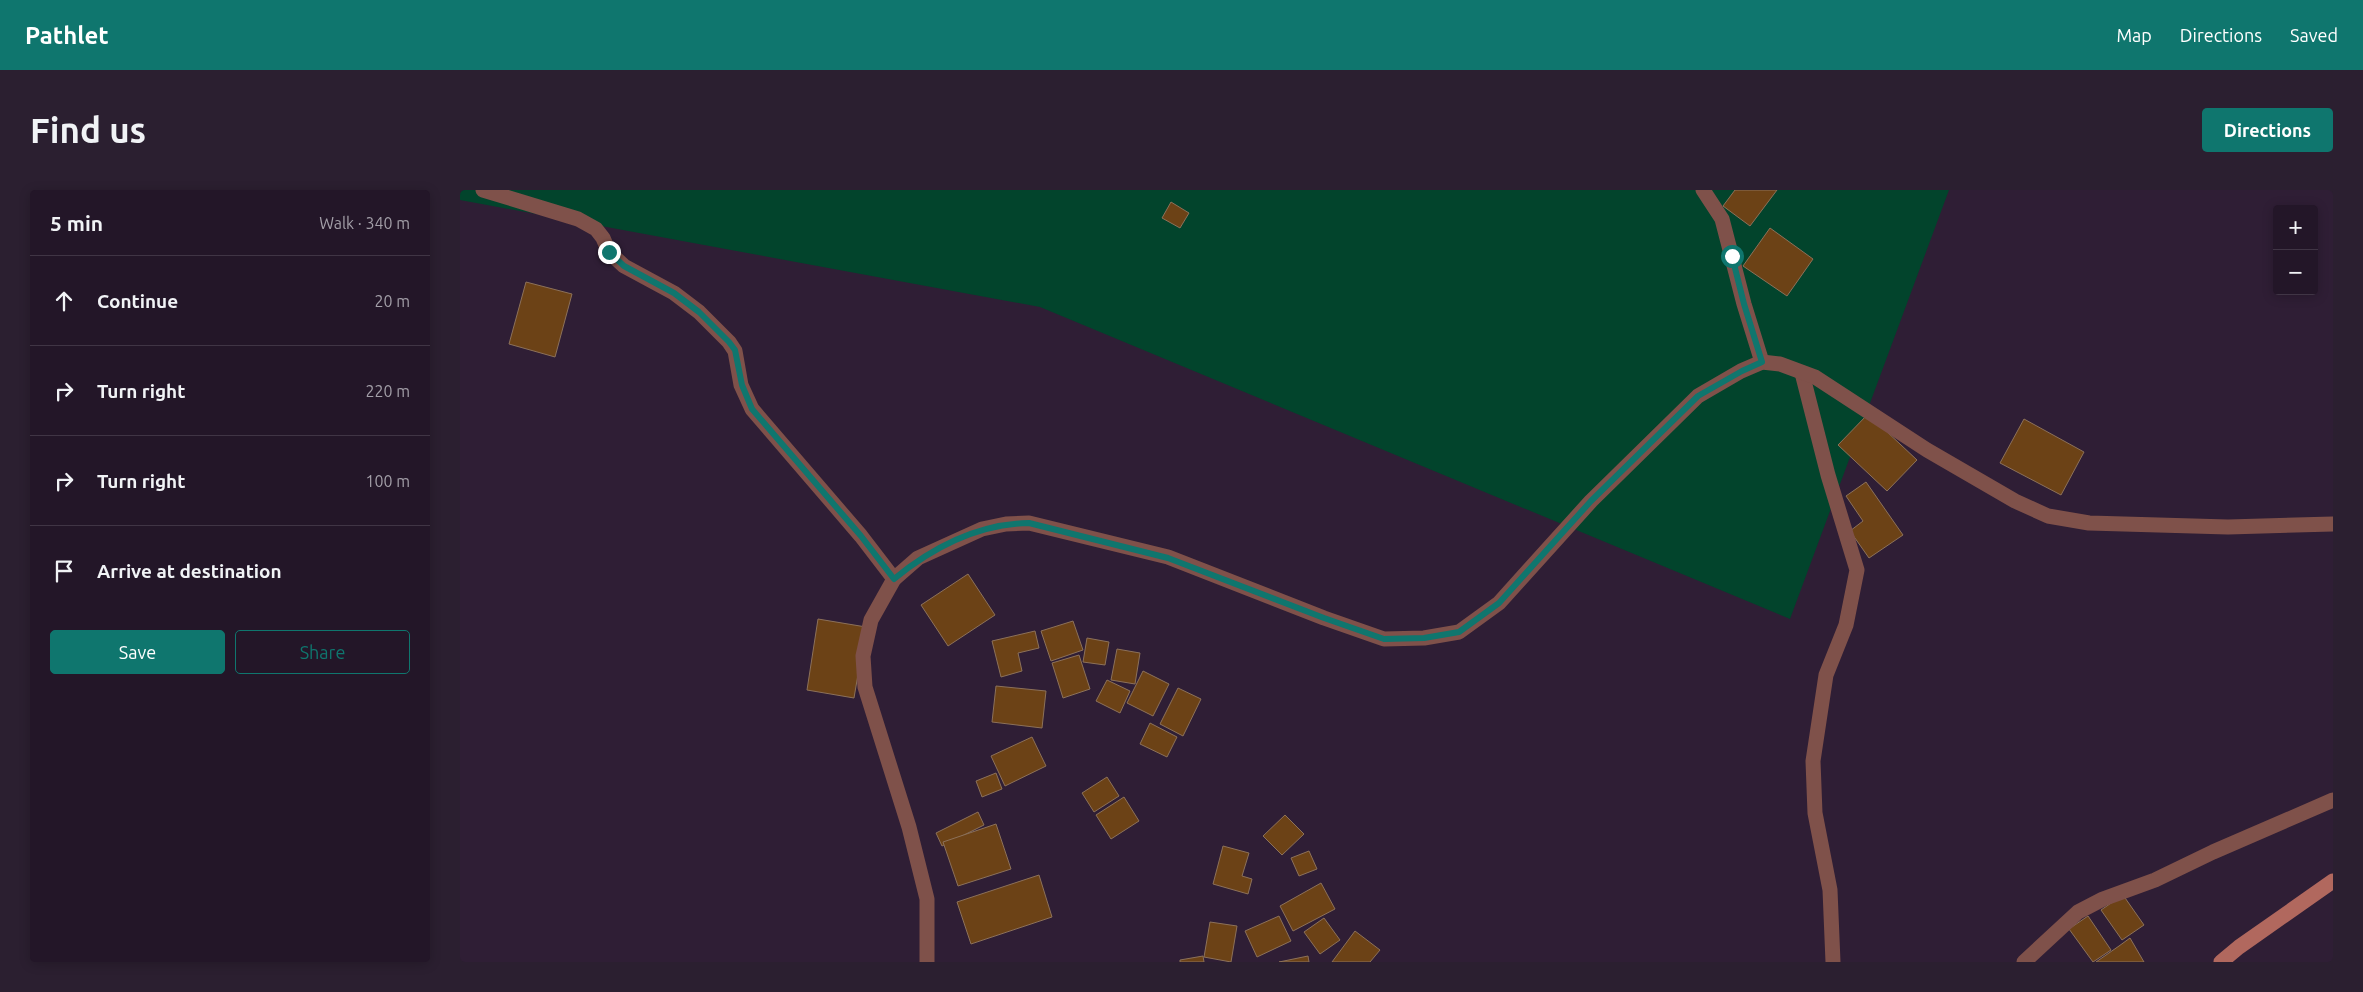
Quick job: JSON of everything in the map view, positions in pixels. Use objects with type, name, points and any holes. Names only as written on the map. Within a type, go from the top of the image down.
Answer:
[{"type":"street","points":[[483,190],[578,219],[590,225],[603,238],[609,252],[624,266],[674,293],[699,312],[735,350],[742,385],[752,409],[861,536],[894,579]]},
{"type":"street","points":[[1703,190],[1722,219],[1744,304],[1762,362]]},
{"type":"street","points":[[927,962],[927,899],[909,827],[865,687],[863,656],[871,620],[894,579],[918,558],[982,529],[1006,524],[1029,523],[1168,558],[1384,639],[1424,638],[1459,632],[1499,603],[1591,501],[1698,396],[1762,362],[1780,364],[1815,377],[1950,464],[2015,501],[2048,516],[2089,523],[2218,527],[2333,524]]},
{"type":"street","points":[[1802,373],[1828,475],[1857,570],[1846,625],[1826,675],[1813,761],[1815,813],[1830,890],[1833,962]]},
{"type":"street","points":[[2024,962],[2078,912],[2103,899],[2155,880],[2221,848],[2333,800]]},
{"type":"street","points":[[2221,962],[2239,946],[2333,881]]},
{"type":"green space","points":[[460,190],[1949,190],[1790,619],[1040,307],[460,200]]},
{"type":"building","points":[[1735,190],[1777,190],[1750,226],[1723,206]]},
{"type":"building","points":[[1171,202],[1189,213],[1180,228],[1162,218]]},
{"type":"building","points":[[1770,228],[1813,259],[1787,296],[1743,266]]},
{"type":"building","points":[[526,282],[572,294],[555,357],[509,344]]},
{"type":"building","points":[[1868,414],[1917,460],[1887,491],[1838,445]]},
{"type":"building","points":[[2024,419],[2084,452],[2061,495],[2000,463]]},
{"type":"building","points":[[1866,482],[1903,535],[1869,558],[1850,531],[1863,521],[1846,496]]},
{"type":"building","points":[[968,574],[995,615],[948,646],[921,605]]},
{"type":"building","points":[[818,619],[866,627],[854,698],[807,690]]},
{"type":"building","points":[[1073,621],[1083,650],[1051,661],[1041,631]]},
{"type":"building","points":[[1035,631],[1039,648],[1018,653],[1022,671],[1001,677],[992,641]]},
{"type":"building","points":[[1087,638],[1109,642],[1105,665],[1083,662]]},
{"type":"building","points":[[1117,649],[1140,653],[1135,684],[1111,680]]},
{"type":"building","points":[[1079,655],[1090,689],[1063,698],[1052,663]]},
{"type":"building","points":[[1143,671],[1169,684],[1153,716],[1127,703]]},
{"type":"building","points":[[1107,680],[1130,691],[1120,713],[1096,701]]},
{"type":"building","points":[[996,686],[1046,691],[1042,728],[992,722]]},
{"type":"building","points":[[1178,688],[1201,699],[1183,736],[1160,724]]},
{"type":"building","points":[[1150,723],[1177,737],[1167,757],[1140,744]]},
{"type":"building","points":[[1032,737],[1046,766],[1005,786],[991,756]]},
{"type":"building","points":[[996,773],[1002,789],[982,797],[976,781]]},
{"type":"building","points":[[1107,777],[1119,796],[1094,812],[1082,793]]},
{"type":"building","points":[[1124,797],[1139,821],[1111,839],[1096,815]]},
{"type":"building","points":[[978,812],[984,825],[942,846],[936,833]]},
{"type":"building","points":[[1285,815],[1304,834],[1282,855],[1263,836]]},
{"type":"building","points":[[996,824],[1011,869],[958,886],[943,842]]},
{"type":"building","points":[[1223,846],[1249,853],[1242,876],[1252,879],[1248,894],[1213,884]]},
{"type":"building","points":[[1309,851],[1317,869],[1299,876],[1291,858]]},
{"type":"building","points":[[1039,875],[1052,917],[971,944],[957,902]]},
{"type":"building","points":[[1321,883],[1335,909],[1293,931],[1280,906]]},
{"type":"building","points":[[2123,895],[2144,925],[2122,940],[2101,910]]},
{"type":"building","points":[[1279,916],[1291,941],[1257,957],[1245,931]]},
{"type":"building","points":[[2088,916],[2111,950],[2093,962],[2069,929]]},
{"type":"building","points":[[1324,918],[1340,940],[1320,954],[1304,932]]},
{"type":"building","points":[[1210,922],[1237,926],[1231,962],[1204,957]]},
{"type":"building","points":[[1355,931],[1380,950],[1370,962],[1332,962]]},
{"type":"building","points":[[2130,938],[2144,962],[2096,962],[2119,946]]},
{"type":"building","points":[[1203,956],[1204,962],[1180,962],[1180,960]]},
{"type":"building","points":[[1308,956],[1309,962],[1279,962]]},
{"type":"route","points":[[609,252],[624,266],[674,293],[699,312],[729,342],[735,350],[735,361],[752,409],[776,434],[861,536],[894,579],[918,558],[982,529],[1006,524],[1029,523],[1168,558],[1384,639],[1424,638],[1459,632],[1499,603],[1591,501],[1698,396],[1762,362],[1744,304],[1732,256]]}]
